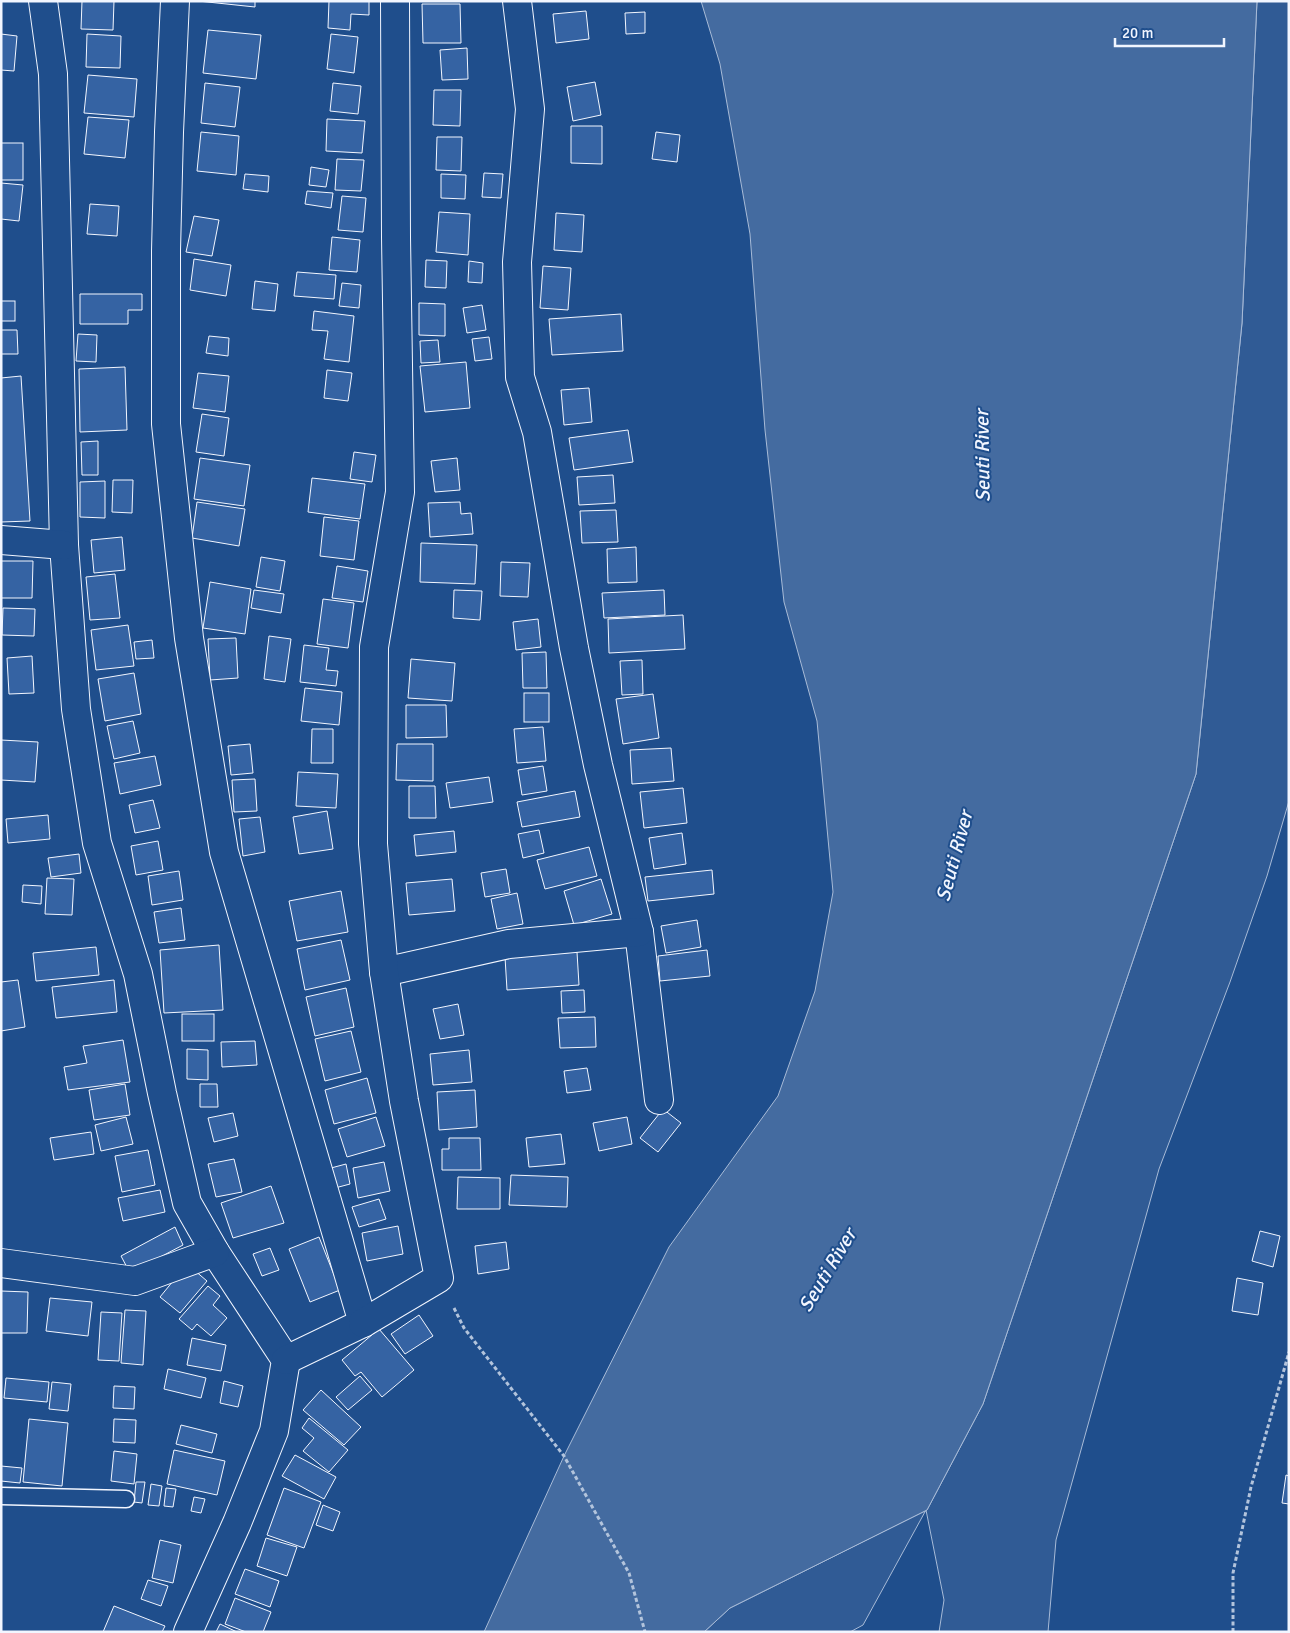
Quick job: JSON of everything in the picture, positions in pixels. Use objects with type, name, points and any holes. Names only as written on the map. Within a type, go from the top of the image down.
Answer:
[{"type":"street","points":[[44,1],[53,74],[64,545],[76,708],[97,843],[138,974],[187,1203],[215,1252],[286,1360],[274,1431],[237,1523],[188,1632]]},
{"type":"street","points":[[175,1],[166,251],[166,424],[189,638],[224,852],[362,1323]]},
{"type":"street","points":[[286,1360],[362,1323],[439,1278],[404,1101],[384,972],[373,844],[374,647],[400,492],[395,1]]},
{"type":"street","points":[[517,1],[530,109],[517,262],[520,377],[537,432],[574,648],[598,765],[639,932],[659,1100]]},
{"type":"street","points":[[1,540],[64,545]]},
{"type":"street","points":[[384,972],[509,944],[639,932]]},
{"type":"street","points":[[1,1263],[135,1281],[215,1252]]},
{"type":"lane","points":[[1,1496],[126,1499]]},
{"type":"path","points":[[439,1278],[464,1328],[564,1456],[629,1573],[645,1632]]},
{"type":"path","points":[[1233,1632],[1235,1564],[1251,1487],[1289,1352]]},
{"type":"shaded area","points":[[1257,1],[1289,1],[1289,801],[1267,876],[1230,982],[1159,1169],[1056,1540],[1048,1632],[939,1632],[944,1600],[926,1510],[983,1404],[1196,774],[1242,323]]},
{"type":"shaded area","points":[[926,1511],[863,1625],[850,1632],[704,1632],[730,1608]]},
{"type":"water","name":"Seuti River","points":[[701,1],[1257,1],[1242,323],[1196,774],[983,1404],[927,1510],[730,1608],[704,1632],[484,1632],[564,1456],[669,1247],[778,1096],[815,991],[833,892],[817,721],[784,602],[765,430],[750,234],[720,64]]},
{"type":"building","points":[[82,1],[114,1],[113,30],[81,29]]},
{"type":"building","points":[[198,1],[255,1],[255,7]]},
{"type":"building","points":[[329,1],[369,1],[369,15],[351,14],[350,30],[328,28]]},
{"type":"building","points":[[422,4],[460,4],[461,43],[423,43]]},
{"type":"building","points":[[586,11],[589,39],[556,43],[553,14]]},
{"type":"building","points":[[645,12],[645,33],[626,34],[625,13]]},
{"type":"building","points":[[208,30],[261,35],[256,79],[203,73]]},
{"type":"building","points":[[1,34],[17,36],[14,71],[1,70]]},
{"type":"building","points":[[87,34],[121,36],[120,68],[86,67]]},
{"type":"building","points":[[331,34],[358,37],[354,73],[327,69]]},
{"type":"building","points":[[467,48],[468,79],[442,80],[440,50]]},
{"type":"building","points":[[88,75],[137,79],[134,117],[84,113]]},
{"type":"building","points":[[595,82],[601,115],[573,121],[567,87]]},
{"type":"building","points":[[205,83],[240,87],[235,127],[201,123]]},
{"type":"building","points":[[333,83],[361,86],[358,114],[330,111]]},
{"type":"building","points":[[434,90],[461,90],[460,126],[433,125]]},
{"type":"building","points":[[88,117],[129,120],[125,158],[84,154]]},
{"type":"building","points":[[327,119],[365,121],[362,153],[326,151]]},
{"type":"building","points":[[571,126],[602,126],[602,164],[571,163]]},
{"type":"building","points":[[201,132],[239,136],[236,175],[197,171]]},
{"type":"building","points":[[656,132],[680,135],[677,162],[652,159]]},
{"type":"building","points":[[437,137],[462,137],[461,171],[436,170]]},
{"type":"building","points":[[1,143],[23,143],[23,180],[1,180]]},
{"type":"building","points":[[337,159],[364,160],[361,191],[335,190]]},
{"type":"building","points":[[311,167],[329,170],[326,187],[309,185]]},
{"type":"building","points":[[484,173],[503,174],[501,198],[482,197]]},
{"type":"building","points":[[245,174],[269,176],[268,192],[243,189]]},
{"type":"building","points":[[441,174],[466,175],[465,199],[441,198]]},
{"type":"building","points":[[1,183],[23,185],[19,221],[1,219]]},
{"type":"building","points":[[307,191],[333,193],[331,208],[305,204]]},
{"type":"building","points":[[342,196],[366,198],[363,232],[338,230]]},
{"type":"building","points":[[90,204],[119,206],[117,236],[87,234]]},
{"type":"building","points":[[439,212],[470,214],[468,255],[436,252]]},
{"type":"building","points":[[556,213],[584,215],[582,252],[554,250]]},
{"type":"building","points":[[194,216],[219,220],[212,256],[186,252]]},
{"type":"building","points":[[332,237],[360,240],[357,272],[329,270]]},
{"type":"building","points":[[194,259],[231,265],[226,296],[190,290]]},
{"type":"building","points":[[426,260],[447,261],[446,288],[425,287]]},
{"type":"building","points":[[469,261],[483,263],[482,283],[468,282]]},
{"type":"building","points":[[543,266],[571,268],[568,310],[540,308]]},
{"type":"building","points":[[297,272],[336,275],[334,299],[294,296]]},
{"type":"building","points":[[255,281],[278,284],[275,311],[252,309]]},
{"type":"building","points":[[342,283],[361,285],[359,308],[339,306]]},
{"type":"building","points":[[80,294],[142,294],[142,310],[128,310],[128,324],[80,324]]},
{"type":"building","points":[[1,301],[15,301],[15,321],[1,321]]},
{"type":"building","points":[[419,303],[445,304],[445,336],[419,335]]},
{"type":"building","points":[[482,305],[486,330],[467,333],[463,308]]},
{"type":"building","points":[[314,311],[354,316],[349,362],[324,359],[328,331],[312,330]]},
{"type":"building","points":[[621,314],[623,351],[552,355],[549,319]]},
{"type":"building","points":[[1,330],[17,330],[18,354],[1,354]]},
{"type":"building","points":[[78,334],[97,335],[96,362],[76,361]]},
{"type":"building","points":[[209,336],[229,338],[228,356],[206,353]]},
{"type":"building","points":[[489,337],[492,359],[475,361],[472,339]]},
{"type":"building","points":[[438,340],[440,362],[421,363],[420,341]]},
{"type":"building","points":[[466,362],[470,408],[425,412],[420,366]]},
{"type":"building","points":[[125,367],[127,430],[80,432],[79,369]]},
{"type":"building","points":[[327,370],[352,373],[348,401],[324,398]]},
{"type":"building","points":[[198,373],[229,376],[225,412],[193,408]]},
{"type":"building","points":[[21,376],[30,521],[1,522],[1,378]]},
{"type":"building","points":[[589,388],[592,422],[564,425],[561,390]]},
{"type":"building","points":[[202,414],[229,418],[224,456],[196,452]]},
{"type":"building","points":[[628,430],[633,462],[574,470],[569,438]]},
{"type":"building","points":[[98,441],[98,475],[82,475],[81,442]]},
{"type":"building","points":[[354,452],[376,455],[372,482],[350,479]]},
{"type":"building","points":[[200,458],[250,465],[244,506],[194,499]]},
{"type":"building","points":[[457,458],[460,490],[435,492],[431,461]]},
{"type":"building","points":[[613,475],[615,503],[579,505],[577,477]]},
{"type":"building","points":[[312,478],[365,484],[360,519],[308,512]]},
{"type":"building","points":[[113,480],[133,480],[132,513],[112,512]]},
{"type":"building","points":[[105,481],[105,518],[80,517],[80,482]]},
{"type":"building","points":[[197,502],[245,509],[239,546],[192,538]]},
{"type":"building","points":[[460,502],[461,514],[471,513],[473,534],[430,537],[428,503]]},
{"type":"building","points":[[616,510],[618,542],[582,543],[580,511]]},
{"type":"building","points":[[324,517],[359,521],[354,560],[320,556]]},
{"type":"building","points":[[122,537],[125,570],[94,573],[91,540]]},
{"type":"building","points":[[421,543],[477,545],[475,584],[420,582]]},
{"type":"building","points":[[636,547],[637,582],[608,583],[607,549]]},
{"type":"building","points":[[261,557],[285,561],[280,591],[256,587]]},
{"type":"building","points":[[1,561],[33,561],[32,598],[1,598]]},
{"type":"building","points":[[501,562],[530,563],[528,597],[500,596]]},
{"type":"building","points":[[337,566],[368,571],[363,602],[332,598]]},
{"type":"building","points":[[115,574],[120,618],[90,620],[86,577]]},
{"type":"building","points":[[210,582],[251,589],[245,634],[203,628]]},
{"type":"building","points":[[254,590],[284,594],[281,613],[251,608]]},
{"type":"building","points":[[454,590],[482,591],[480,620],[453,618]]},
{"type":"building","points":[[664,590],[665,615],[604,618],[602,593]]},
{"type":"building","points":[[323,599],[354,603],[348,648],[317,644]]},
{"type":"building","points":[[3,608],[35,609],[34,636],[2,635]]},
{"type":"building","points":[[683,615],[685,649],[609,653],[608,619]]},
{"type":"building","points":[[538,619],[541,647],[516,650],[513,622]]},
{"type":"building","points":[[128,625],[134,666],[96,670],[91,630]]},
{"type":"building","points":[[269,636],[291,639],[285,682],[264,679]]},
{"type":"building","points":[[236,638],[238,678],[210,680],[208,639]]},
{"type":"building","points":[[152,640],[154,658],[136,659],[134,642]]},
{"type":"building","points":[[304,645],[329,648],[326,670],[338,671],[336,686],[300,682]]},
{"type":"building","points":[[546,652],[547,688],[523,688],[522,653]]},
{"type":"building","points":[[32,656],[34,693],[9,694],[7,658]]},
{"type":"building","points":[[411,659],[455,663],[452,701],[408,698]]},
{"type":"building","points":[[642,660],[643,694],[622,695],[620,661]]},
{"type":"building","points":[[134,673],[141,714],[105,721],[98,679]]},
{"type":"building","points":[[305,688],[342,692],[339,725],[301,721]]},
{"type":"building","points":[[524,693],[549,693],[549,722],[524,722]]},
{"type":"building","points":[[653,694],[659,738],[623,744],[616,699]]},
{"type":"building","points":[[406,705],[446,705],[447,737],[406,738]]},
{"type":"building","points":[[133,721],[140,753],[114,759],[107,726]]},
{"type":"building","points":[[543,727],[546,761],[517,763],[514,729]]},
{"type":"building","points":[[312,729],[333,729],[333,763],[311,763]]},
{"type":"building","points":[[1,740],[38,742],[35,782],[1,780]]},
{"type":"building","points":[[250,744],[253,773],[231,775],[228,746]]},
{"type":"building","points":[[397,744],[433,744],[433,781],[396,780]]},
{"type":"building","points":[[671,748],[674,781],[632,784],[630,750]]},
{"type":"building","points":[[155,756],[161,785],[120,794],[114,763]]},
{"type":"building","points":[[543,766],[547,791],[522,795],[518,770]]},
{"type":"building","points":[[298,772],[338,774],[336,808],[296,806]]},
{"type":"building","points":[[489,777],[493,802],[450,808],[446,783]]},
{"type":"building","points":[[255,779],[257,811],[234,812],[232,780]]},
{"type":"building","points":[[409,786],[435,786],[436,818],[409,818]]},
{"type":"building","points":[[683,788],[687,823],[644,828],[640,792]]},
{"type":"building","points":[[575,791],[580,817],[522,827],[517,802]]},
{"type":"building","points":[[153,800],[160,828],[135,833],[129,805]]},
{"type":"building","points":[[327,811],[333,849],[299,854],[293,817]]},
{"type":"building","points":[[48,815],[50,839],[8,843],[6,819]]},
{"type":"building","points":[[260,817],[265,852],[243,856],[239,819]]},
{"type":"building","points":[[539,830],[544,853],[523,858],[518,834]]},
{"type":"building","points":[[454,831],[456,852],[416,856],[414,835]]},
{"type":"building","points":[[682,833],[686,864],[654,869],[649,838]]},
{"type":"building","points":[[158,841],[163,870],[136,875],[131,846]]},
{"type":"building","points":[[589,847],[597,876],[545,889],[537,860]]},
{"type":"building","points":[[79,854],[81,873],[51,877],[48,858]]},
{"type":"building","points":[[506,869],[510,893],[485,897],[481,873]]},
{"type":"building","points":[[712,870],[714,894],[648,901],[645,877]]},
{"type":"building","points":[[179,871],[183,900],[152,905],[148,876]]},
{"type":"building","points":[[47,878],[74,879],[72,915],[45,914]]},
{"type":"building","points":[[452,879],[455,911],[409,915],[406,883]]},
{"type":"building","points":[[601,879],[612,914],[574,925],[564,891]]},
{"type":"building","points":[[23,885],[42,886],[41,904],[22,902]]},
{"type":"building","points":[[341,891],[348,932],[297,941],[289,901]]},
{"type":"building","points":[[517,893],[523,924],[497,929],[491,899]]},
{"type":"building","points":[[181,908],[185,940],[159,943],[154,912]]},
{"type":"building","points":[[697,920],[701,947],[666,953],[661,926]]},
{"type":"building","points":[[341,940],[350,980],[305,990],[297,949]]},
{"type":"building","points":[[219,945],[223,1010],[164,1013],[160,950]]},
{"type":"building","points":[[96,947],[99,975],[36,981],[33,953]]},
{"type":"building","points":[[707,950],[710,976],[660,981],[658,956]]},
{"type":"building","points":[[577,952],[579,985],[507,990],[505,957]]},
{"type":"building","points":[[18,980],[25,1027],[1,1031],[1,982]]},
{"type":"building","points":[[114,980],[117,1012],[56,1018],[52,987]]},
{"type":"building","points":[[346,988],[354,1027],[315,1036],[306,997]]},
{"type":"building","points":[[584,990],[585,1012],[562,1013],[561,991]]},
{"type":"building","points":[[458,1004],[464,1035],[440,1039],[433,1009]]},
{"type":"building","points":[[182,1014],[214,1014],[214,1041],[182,1041]]},
{"type":"building","points":[[595,1017],[596,1047],[560,1048],[558,1018]]},
{"type":"building","points":[[351,1031],[361,1072],[325,1081],[315,1039]]},
{"type":"building","points":[[123,1040],[130,1082],[68,1090],[64,1067],[87,1063],[83,1046]]},
{"type":"building","points":[[255,1041],[257,1065],[222,1067],[221,1042]]},
{"type":"building","points":[[187,1049],[208,1050],[208,1080],[187,1079]]},
{"type":"building","points":[[469,1050],[472,1082],[433,1085],[430,1054]]},
{"type":"building","points":[[587,1068],[591,1090],[567,1093],[564,1071]]},
{"type":"building","points":[[367,1078],[376,1113],[334,1124],[325,1090]]},
{"type":"building","points":[[125,1084],[130,1115],[94,1120],[89,1090]]},
{"type":"building","points":[[200,1084],[217,1084],[218,1107],[200,1107]]},
{"type":"building","points":[[475,1090],[477,1127],[439,1130],[437,1092]]},
{"type":"building","points":[[663,1109],[681,1123],[658,1152],[640,1138]]},
{"type":"building","points":[[233,1113],[238,1136],[214,1142],[208,1118]]},
{"type":"building","points":[[126,1117],[133,1144],[101,1151],[95,1125]]},
{"type":"building","points":[[376,1117],[385,1146],[347,1157],[338,1129]]},
{"type":"building","points":[[627,1117],[632,1144],[599,1151],[593,1123]]},
{"type":"building","points":[[91,1132],[94,1154],[54,1160],[50,1138]]},
{"type":"building","points":[[561,1134],[565,1164],[529,1167],[526,1138]]},
{"type":"building","points":[[449,1138],[480,1138],[481,1170],[442,1170],[442,1149],[449,1149]]},
{"type":"building","points":[[148,1150],[155,1185],[122,1192],[115,1156]]},
{"type":"building","points":[[234,1159],[242,1192],[216,1197],[208,1164]]},
{"type":"building","points":[[384,1162],[390,1191],[358,1198],[353,1168]]},
{"type":"building","points":[[346,1164],[350,1184],[335,1188],[331,1168]]},
{"type":"building","points":[[511,1175],[568,1177],[567,1207],[509,1205]]},
{"type":"building","points":[[458,1177],[500,1178],[500,1209],[457,1209]]},
{"type":"building","points":[[271,1186],[284,1223],[233,1238],[221,1203]]},
{"type":"building","points":[[160,1190],[165,1212],[123,1221],[118,1198]]},
{"type":"building","points":[[379,1199],[386,1219],[359,1227],[352,1207]]},
{"type":"building","points":[[398,1226],[403,1254],[367,1261],[362,1233]]},
{"type":"building","points":[[175,1227],[183,1245],[130,1273],[121,1256]]},
{"type":"building","points":[[1260,1231],[1280,1236],[1273,1267],[1252,1261]]},
{"type":"building","points":[[319,1237],[340,1290],[310,1302],[289,1249]]},
{"type":"building","points":[[506,1242],[509,1269],[478,1274],[475,1246]]},
{"type":"building","points":[[270,1248],[279,1270],[262,1276],[253,1254]]},
{"type":"building","points":[[187,1264],[207,1281],[180,1313],[160,1297]]},
{"type":"building","points":[[1237,1278],[1263,1283],[1258,1315],[1232,1311]]},
{"type":"building","points":[[208,1286],[220,1296],[213,1305],[227,1318],[211,1336],[197,1324],[192,1330],[179,1319]]},
{"type":"building","points":[[1,1291],[28,1292],[27,1333],[1,1333]]},
{"type":"building","points":[[50,1298],[92,1302],[88,1336],[46,1331]]},
{"type":"building","points":[[125,1310],[146,1311],[143,1365],[121,1363]]},
{"type":"building","points":[[101,1312],[122,1313],[119,1361],[98,1360]]},
{"type":"building","points":[[419,1315],[433,1336],[405,1354],[391,1334]]},
{"type":"building","points":[[379,1329],[414,1370],[382,1397],[361,1372],[355,1376],[342,1360]]},
{"type":"building","points":[[192,1338],[226,1345],[221,1371],[187,1365]]},
{"type":"building","points":[[168,1369],[206,1378],[201,1398],[164,1389]]},
{"type":"building","points":[[360,1376],[372,1390],[348,1410],[336,1397]]},
{"type":"building","points":[[6,1378],[49,1382],[47,1402],[4,1398]]},
{"type":"building","points":[[224,1381],[243,1386],[238,1407],[220,1403]]},
{"type":"building","points":[[52,1382],[71,1384],[68,1411],[49,1409]]},
{"type":"building","points":[[114,1386],[135,1387],[134,1409],[113,1408]]},
{"type":"building","points":[[321,1390],[361,1427],[344,1445],[303,1410]]},
{"type":"building","points":[[309,1418],[348,1450],[329,1472],[303,1451],[314,1438],[302,1428]]},
{"type":"building","points":[[29,1419],[68,1423],[62,1486],[23,1482]]},
{"type":"building","points":[[114,1419],[136,1420],[135,1443],[113,1442]]},
{"type":"building","points":[[181,1425],[217,1434],[212,1453],[176,1444]]},
{"type":"building","points":[[174,1450],[225,1461],[217,1495],[167,1484]]},
{"type":"building","points":[[114,1451],[137,1454],[134,1484],[111,1481]]},
{"type":"building","points":[[295,1455],[336,1477],[324,1499],[282,1476]]},
{"type":"building","points":[[1,1466],[22,1468],[20,1483],[1,1481]]},
{"type":"building","points":[[1286,1475],[1289,1476],[1289,1504],[1282,1503]]},
{"type":"building","points":[[136,1482],[145,1482],[142,1503],[134,1502]]},
{"type":"building","points":[[151,1484],[162,1486],[159,1506],[148,1505]]},
{"type":"building","points":[[166,1488],[176,1489],[173,1507],[164,1506]]},
{"type":"building","points":[[284,1488],[321,1502],[304,1548],[267,1535]]},
{"type":"building","points":[[194,1497],[205,1499],[201,1513],[191,1511]]},
{"type":"building","points":[[323,1505],[340,1512],[333,1531],[316,1525]]},
{"type":"building","points":[[266,1538],[297,1547],[287,1576],[257,1566]]},
{"type":"building","points":[[160,1540],[181,1545],[173,1583],[152,1578]]},
{"type":"building","points":[[245,1569],[279,1581],[270,1607],[235,1594]]},
{"type":"building","points":[[148,1580],[168,1586],[161,1606],[141,1599]]},
{"type":"building","points":[[235,1598],[271,1612],[263,1632],[246,1632],[225,1624]]},
{"type":"building","points":[[114,1606],[165,1626],[162,1632],[103,1632]]},
{"type":"building","points":[[220,1624],[237,1632],[216,1632]]}]
